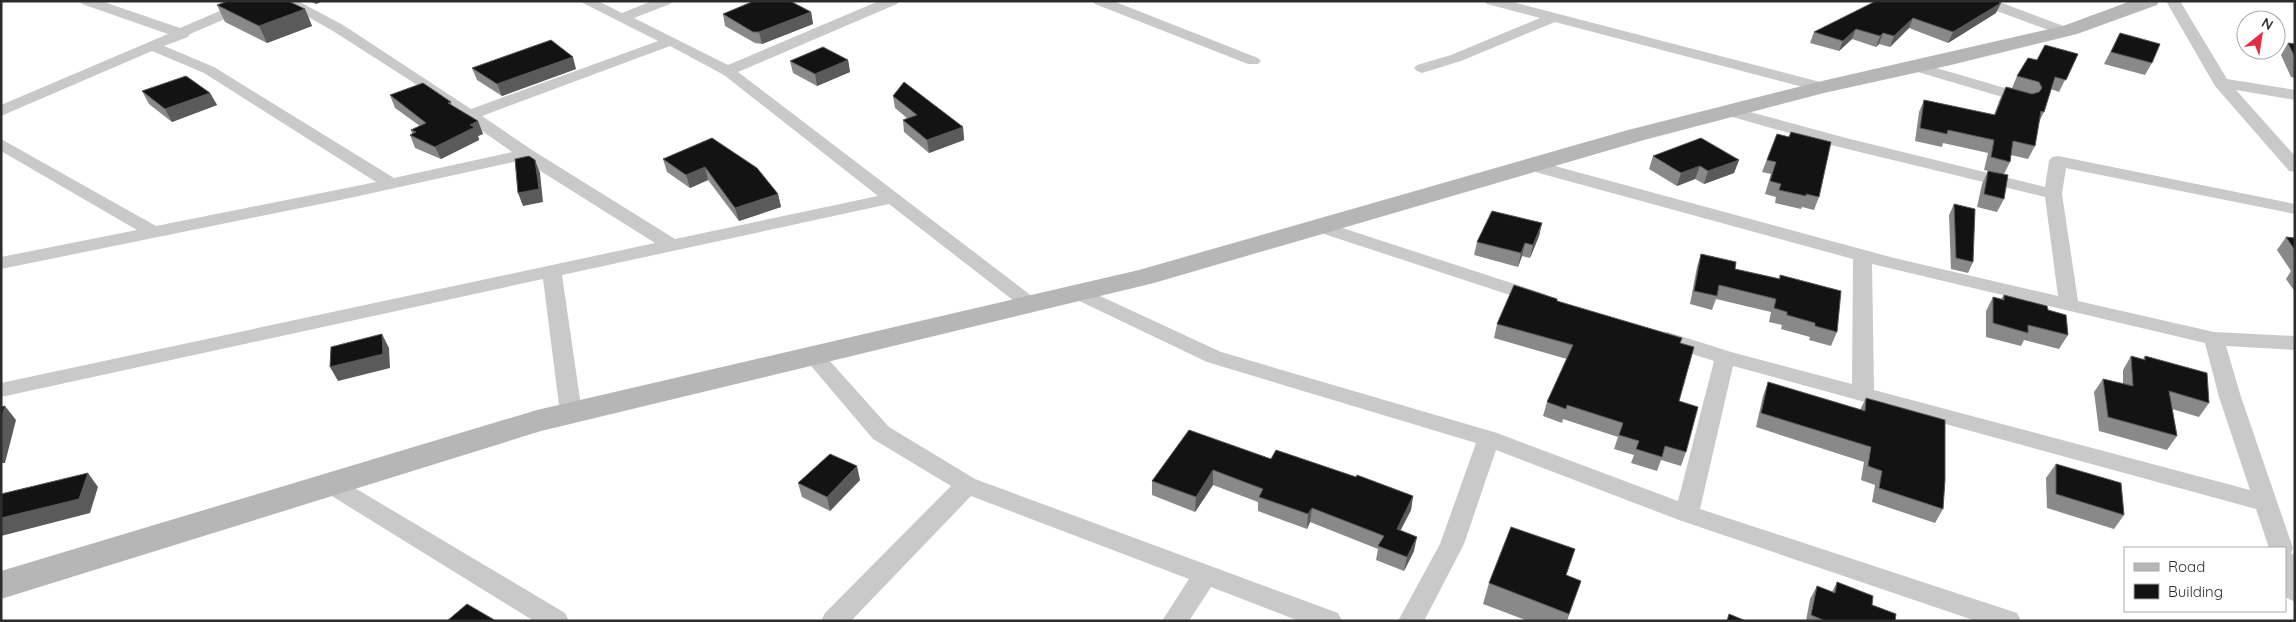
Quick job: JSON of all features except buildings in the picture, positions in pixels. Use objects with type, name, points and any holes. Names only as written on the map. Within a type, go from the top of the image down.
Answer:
[{"type":"street","points":[[87,1],[183,34]]},
{"type":"street","points":[[1,111],[183,34],[255,1]]},
{"type":"street","points":[[287,1],[338,28],[416,78],[526,154],[673,246]]},
{"type":"street","points":[[586,1],[624,17],[727,71],[1030,304]]},
{"type":"street","points":[[624,17],[665,1]]},
{"type":"street","points":[[727,71],[892,1]]},
{"type":"street","points":[[1100,1],[1253,61]]},
{"type":"street","points":[[1492,1],[1822,87]]},
{"type":"street","points":[[1983,1],[2064,31]]},
{"type":"street","points":[[1,585],[537,421],[1145,277],[1636,135],[1822,87],[1916,67],[2064,31],[2150,1]]},
{"type":"street","points":[[2173,1],[2221,83],[2295,167]]},
{"type":"street","points":[[1422,68],[1456,58],[1554,18]]},
{"type":"street","points":[[470,115],[671,41]]},
{"type":"street","points":[[152,46],[209,70],[392,184]]},
{"type":"street","points":[[1916,67],[2026,99]]},
{"type":"street","points":[[2221,83],[2295,95]]},
{"type":"street","points":[[1728,111],[1850,144],[2053,194]]},
{"type":"street","points":[[1,144],[153,232]]},
{"type":"street","points":[[1,263],[392,184],[526,154]]},
{"type":"street","points":[[2069,304],[2053,194],[2058,161],[2295,209]]},
{"type":"street","points":[[1534,166],[1862,255],[2214,339],[2295,343]]},
{"type":"street","points":[[1,390],[892,198]]},
{"type":"street","points":[[1321,227],[1554,303]]},
{"type":"street","points":[[1862,255],[1863,394]]},
{"type":"street","points":[[552,272],[570,413]]},
{"type":"street","points":[[1078,293],[1214,357],[1489,439],[1687,514],[2008,621]]},
{"type":"street","points":[[1649,333],[1725,357],[2266,503]]},
{"type":"street","points":[[2214,339],[2230,397],[2281,547]]},
{"type":"street","points":[[813,355],[881,433],[967,485],[1329,621]]},
{"type":"street","points":[[1687,514],[1725,357]]},
{"type":"street","points":[[1411,621],[1452,544],[1489,439]]},
{"type":"street","points":[[330,484],[556,621]]},
{"type":"street","points":[[834,621],[967,485]]},
{"type":"street","points":[[2286,564],[2295,592]]},
{"type":"street","points":[[1176,621],[1206,574]]}]
